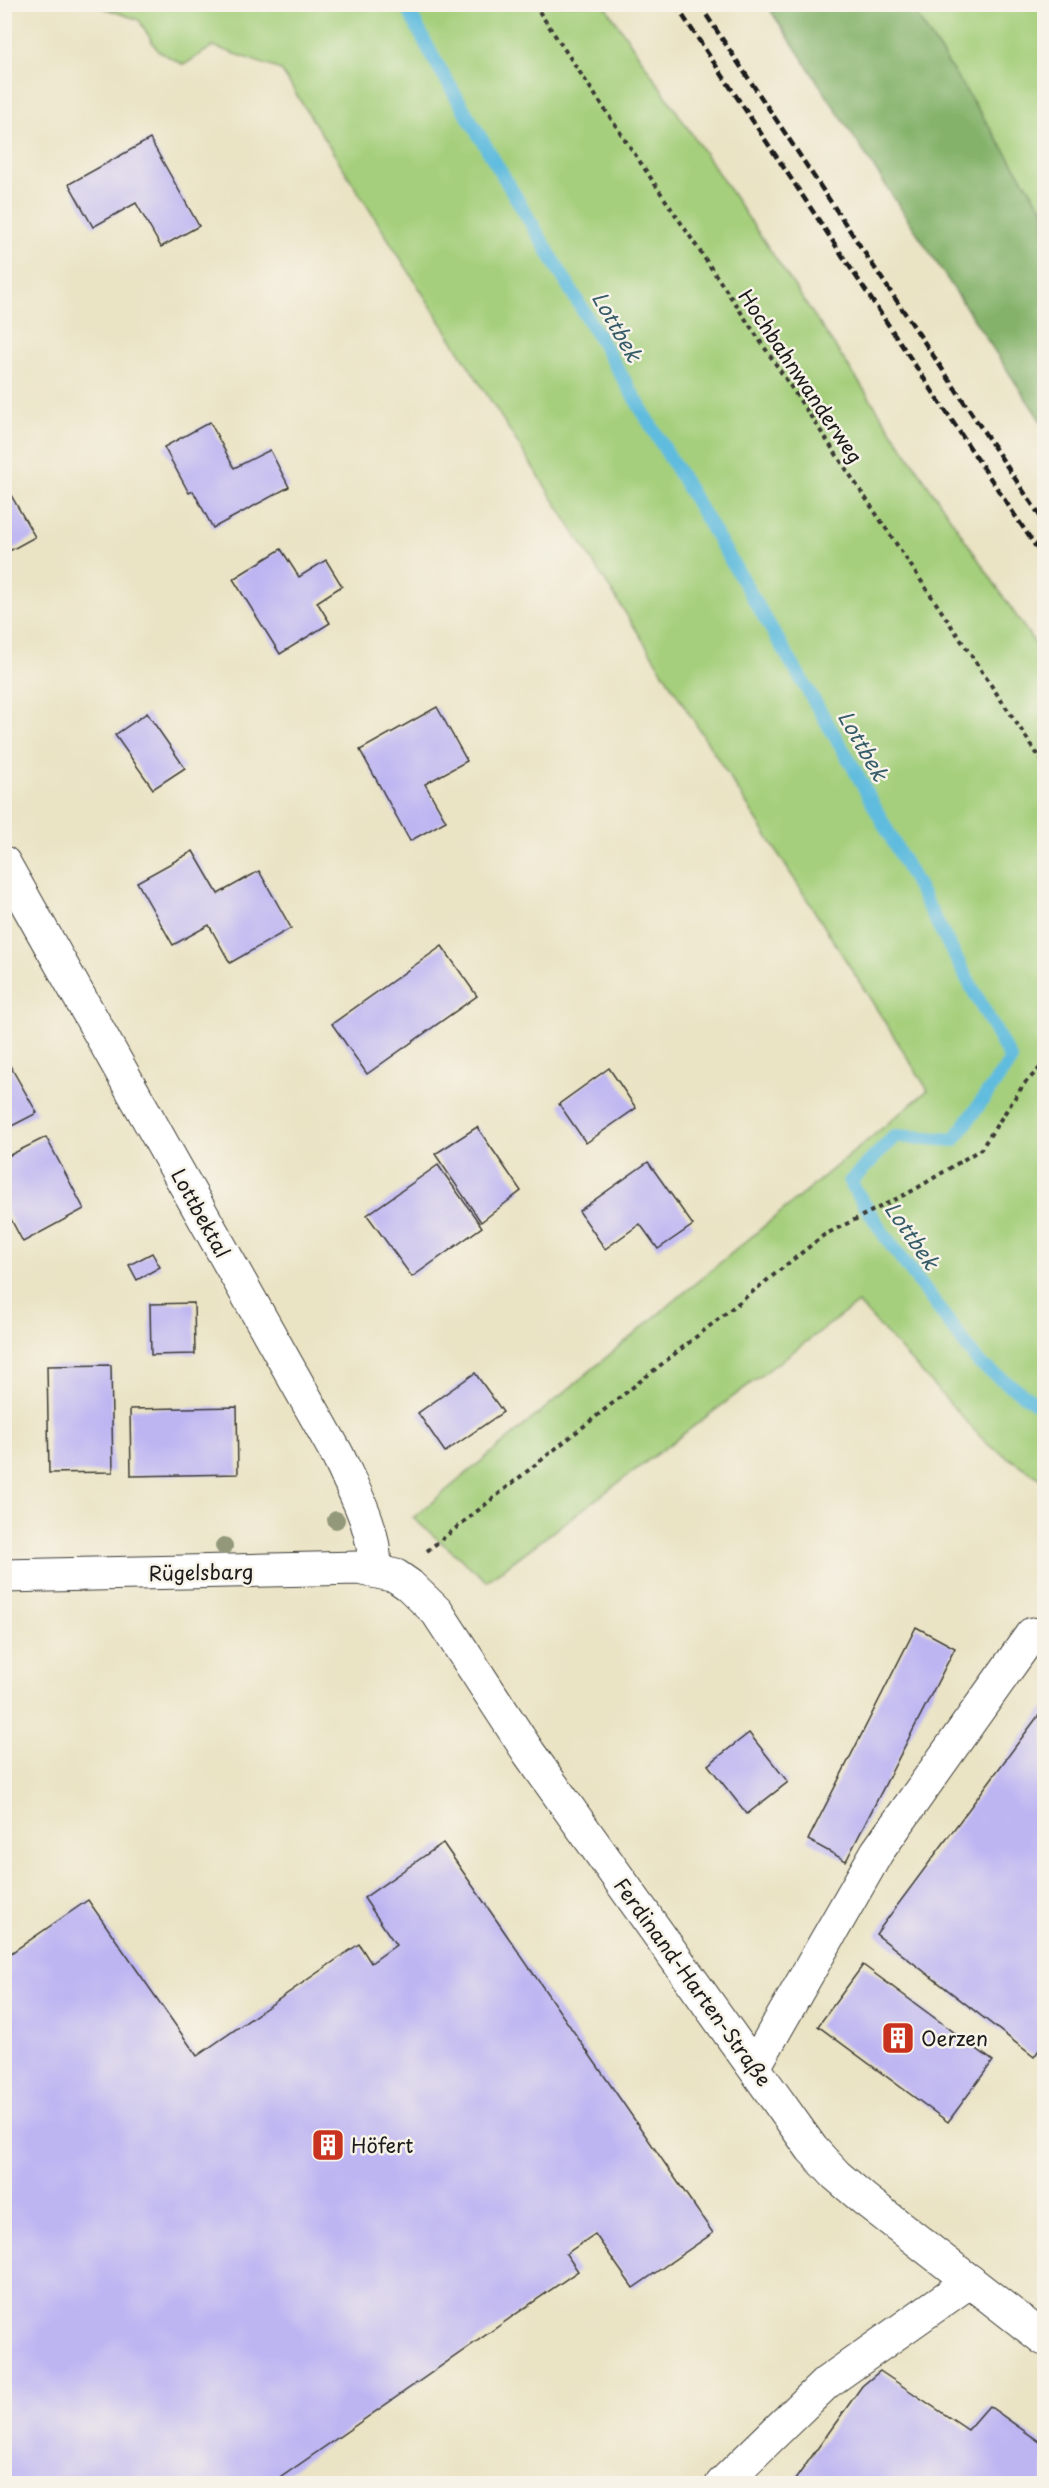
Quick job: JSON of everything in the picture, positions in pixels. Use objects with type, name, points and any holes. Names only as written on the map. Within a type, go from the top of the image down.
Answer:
[{"type":"street","name":"Lottbektal","points":[[4,863],[337,1454],[371,1530],[375,1548],[386,1573]]},
{"type":"street","name":"Rügelsbarg","points":[[4,1576],[359,1568],[386,1573]]},
{"type":"street","name":"Ferdinand-Harten-Straße","points":[[386,1573],[415,1589],[437,1612],[529,1753],[813,2149],[836,2175],[1044,2339]]},
{"type":"street","points":[[754,2067],[877,1852],[1032,1634]]},
{"type":"street","points":[[722,2484],[826,2382],[970,2281]]},
{"type":"path","name":"Hochbahnwanderweg","points":[[534,4],[1044,764]]},
{"type":"path","points":[[386,1573],[824,1235],[914,1190],[981,1149],[1024,1084],[1044,1064]]},
{"type":"green space","points":[[95,5],[605,5],[1044,657],[1044,1481],[987,1444],[858,1303],[487,1581],[413,1518],[928,1090],[281,70],[213,46],[184,65],[158,51],[139,20]]},
{"type":"green space","points":[[767,5],[910,5],[1044,211],[1044,426]]},
{"type":"green space","points":[[910,5],[1044,5],[1044,211]]},
{"type":"building","points":[[150,139],[199,226],[161,247],[136,203],[93,227],[69,184]]},
{"type":"building","points":[[210,422],[234,468],[270,450],[289,487],[213,528],[193,491],[189,493],[164,447]]},
{"type":"building","points":[[4,483],[35,537],[4,554]]},
{"type":"building","points":[[281,549],[299,577],[326,560],[342,586],[317,602],[330,623],[280,654],[233,579]]},
{"type":"building","points":[[437,707],[467,761],[425,784],[446,821],[410,841],[360,750]]},
{"type":"building","points":[[147,713],[185,768],[153,789],[115,735]]},
{"type":"building","points":[[193,851],[218,894],[259,871],[291,928],[230,963],[209,925],[173,945],[137,882]]},
{"type":"building","points":[[442,946],[477,996],[367,1074],[332,1024]]},
{"type":"building","points":[[4,1055],[37,1113],[4,1130]]},
{"type":"building","points":[[609,1068],[636,1108],[586,1143],[559,1104]]},
{"type":"building","points":[[477,1127],[521,1191],[481,1222],[435,1154]]},
{"type":"building","points":[[46,1137],[84,1209],[23,1242],[4,1206],[4,1158]]},
{"type":"building","points":[[648,1162],[693,1225],[658,1249],[640,1224],[605,1249],[579,1211]]},
{"type":"building","points":[[438,1165],[482,1227],[412,1277],[367,1215]]},
{"type":"building","points":[[152,1253],[160,1267],[137,1280],[129,1265]]},
{"type":"building","points":[[194,1303],[195,1354],[151,1355],[150,1304]]},
{"type":"building","points":[[111,1365],[113,1472],[49,1473],[47,1366]]},
{"type":"building","points":[[475,1373],[503,1412],[445,1452],[418,1413]]},
{"type":"building","points":[[237,1407],[238,1474],[131,1476],[130,1409]]},
{"type":"building","points":[[916,1627],[955,1648],[846,1861],[808,1840]]},
{"type":"building","points":[[1044,1708],[1044,2043],[1034,2057],[876,1934]]},
{"type":"building","points":[[749,1733],[788,1782],[747,1814],[708,1765]]},
{"type":"building","name":"Höfert","points":[[443,1843],[713,2233],[633,2288],[595,2234],[566,2254],[578,2271],[271,2484],[9,2484],[4,2477],[4,1958],[88,1900],[197,2056],[359,1944],[371,1963],[396,1945],[364,1898]]},
{"type":"building","name":"Oerzen","points":[[863,1965],[993,2061],[948,2122],[818,2026]]},
{"type":"building","points":[[880,2371],[968,2430],[989,2406],[1044,2445],[1044,2484],[792,2484],[862,2386]]},
{"type":"waterway","name":"Lottbek","points":[[405,4],[434,59],[852,765],[1011,1060],[954,1140],[895,1136],[850,1182],[887,1239],[979,1363],[1044,1409]]},
{"type":"railway","points":[[675,4],[1044,559]]},
{"type":"railway","points":[[699,4],[1044,522]]},
{"type":"place","name":"Oerzen","points":[[898,2038]]},
{"type":"place","name":"Höfert","points":[[328,2145]]}]
